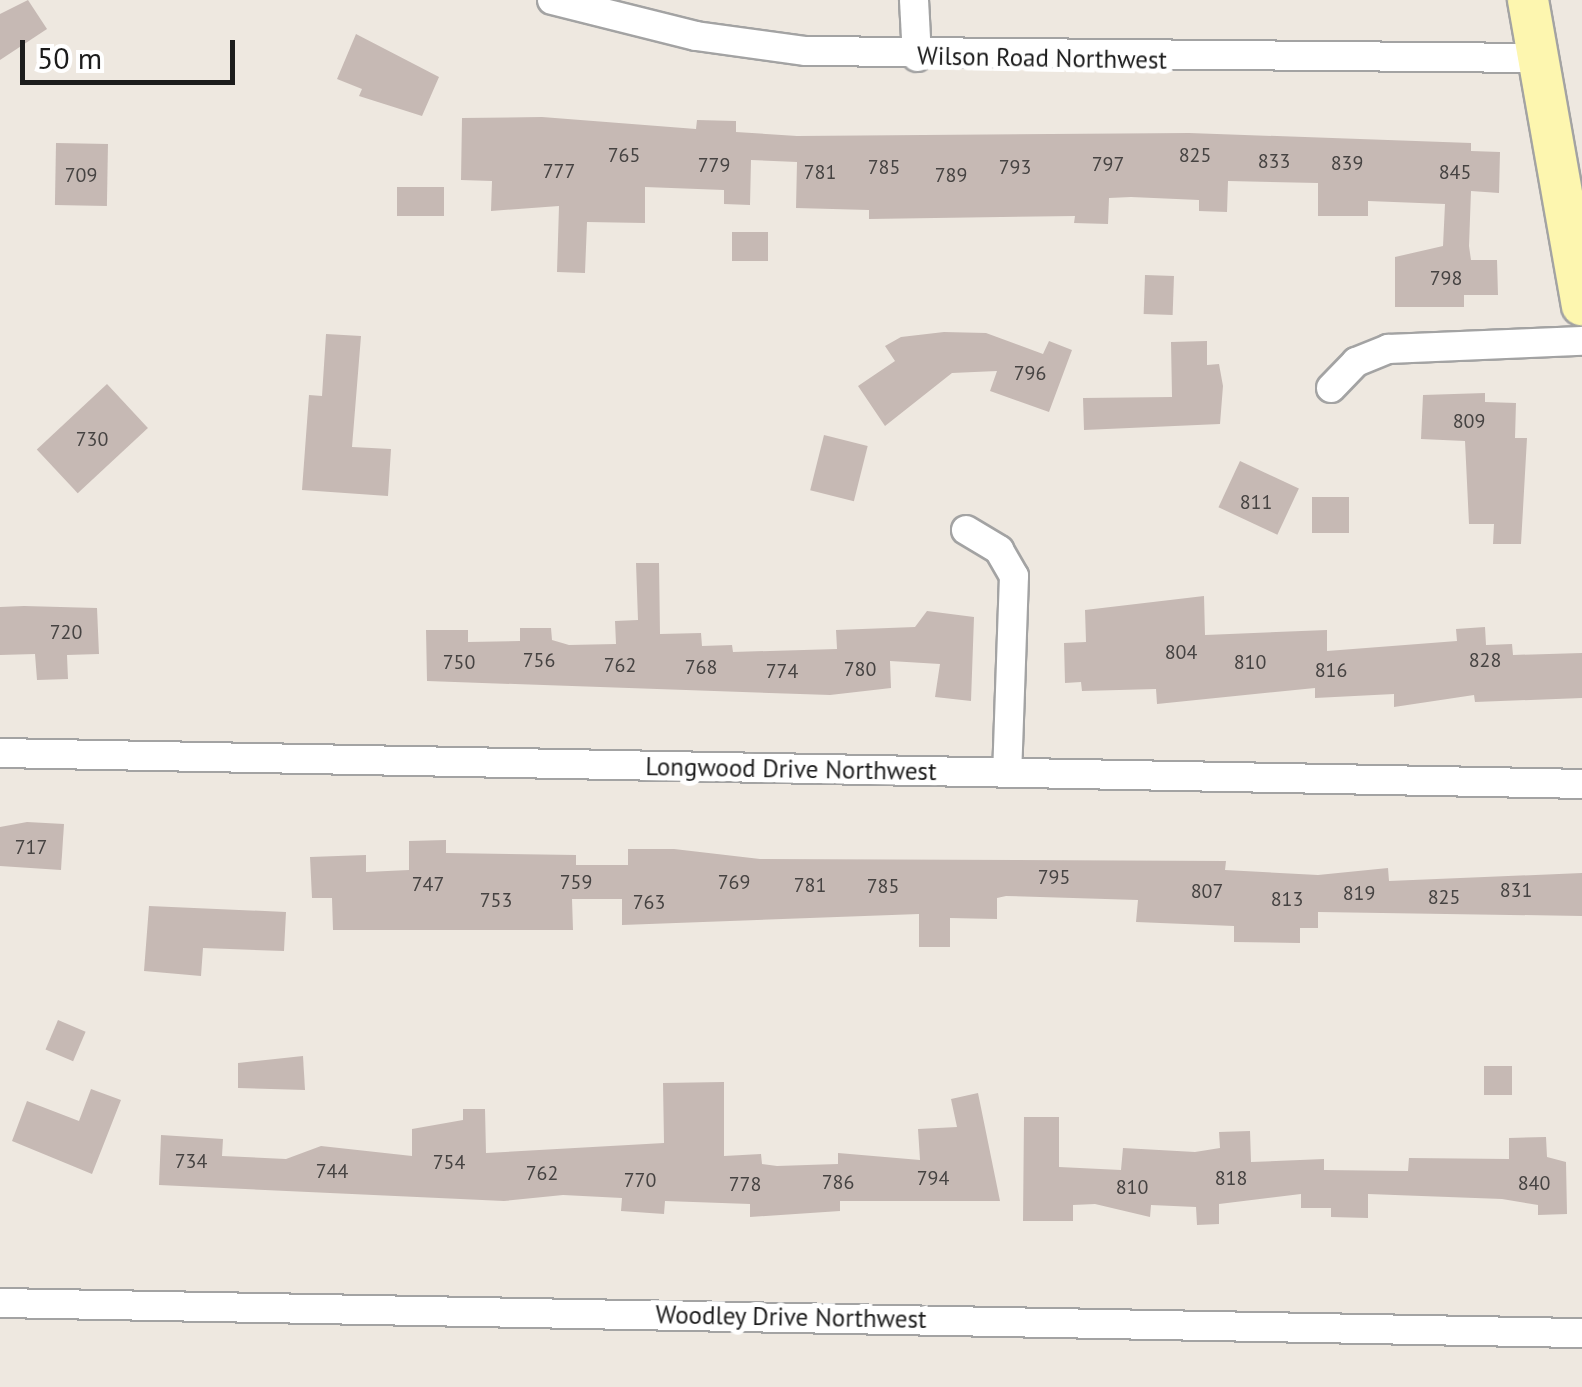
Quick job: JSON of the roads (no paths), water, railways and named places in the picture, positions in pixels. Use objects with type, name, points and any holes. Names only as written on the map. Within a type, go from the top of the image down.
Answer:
[{"type":"main road","points":[[1528,0],[1582,305]]},
{"type":"street","name":"Wilson Road Northwest","points":[[552,0],[696,36],[917,57],[1537,58]]},
{"type":"street","points":[[914,0],[917,57]]},
{"type":"street","points":[[1330,388],[1356,362],[1388,348],[1582,341]]},
{"type":"street","points":[[966,530],[999,550],[1014,576],[1007,773]]},
{"type":"street","name":"Longwood Drive Northwest","points":[[0,753],[1582,784]]},
{"type":"street","name":"Woodley Drive Northwest","points":[[0,1303],[1582,1333]]}]
